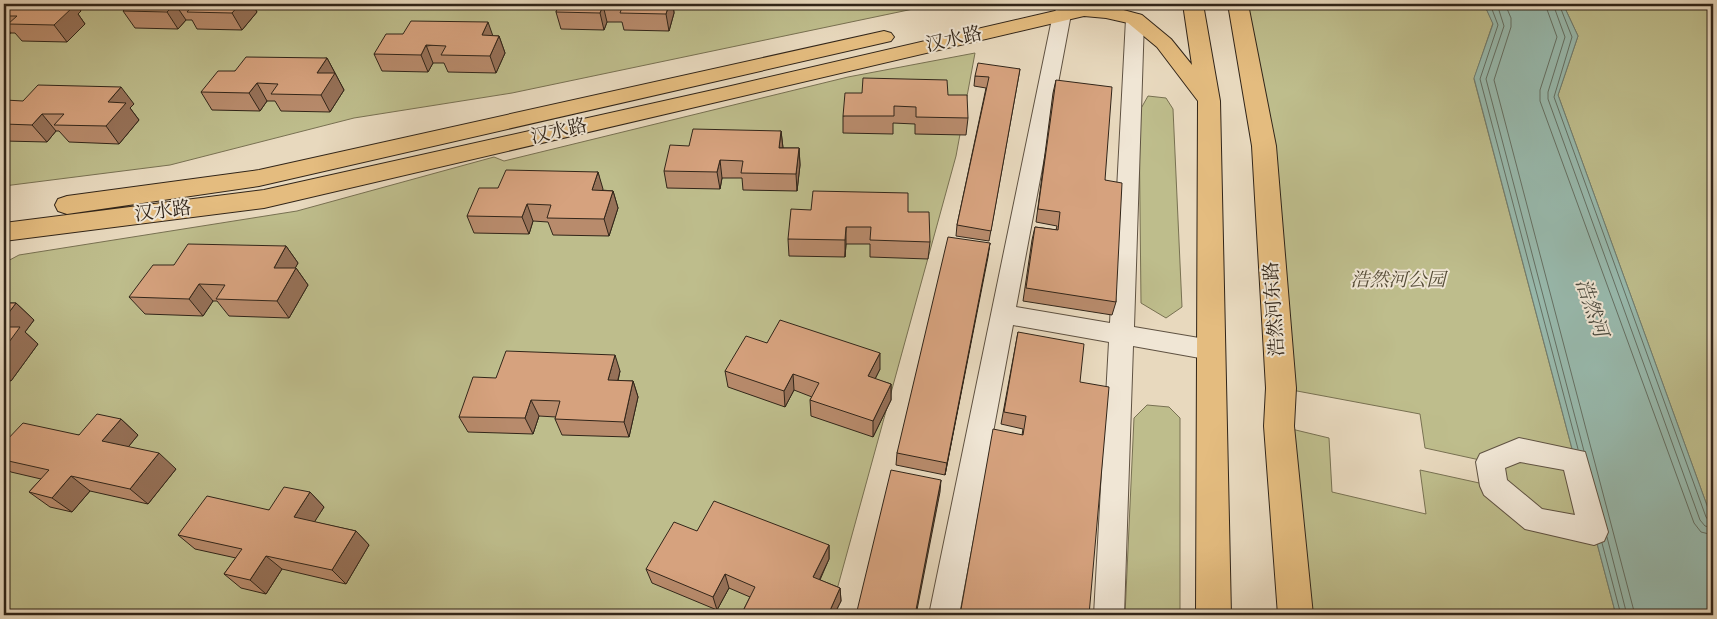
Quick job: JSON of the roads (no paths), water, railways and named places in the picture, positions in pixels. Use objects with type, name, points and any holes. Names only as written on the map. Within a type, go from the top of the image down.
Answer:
[{"type":"main road","name":"汉水路","points":[[4,214],[259,178],[1032,4]]},
{"type":"main road","name":"汉水路","points":[[4,232],[264,199],[731,93],[1068,12],[1110,4]]},
{"type":"main road","points":[[1193,4],[1209,100],[1214,615]]},
{"type":"main road","name":"浩然河东路","points":[[1238,4],[1264,146],[1281,388],[1279,426],[1296,615]]},
{"type":"main road","points":[[1068,12],[1106,12],[1135,19],[1164,43],[1209,100]]},
{"type":"street","points":[[944,615],[1003,314],[1068,12]]},
{"type":"street","points":[[1109,615],[1135,19]]},
{"type":"street","points":[[1003,314],[1211,350]]},
{"type":"water","name":"浩然河","points":[[1484,4],[1563,4],[1578,36],[1558,95],[1713,522],[1713,615],[1616,615],[1474,78],[1493,24]]},
{"type":"park label","name":"浩然河公园","points":[[1398,281]]}]
